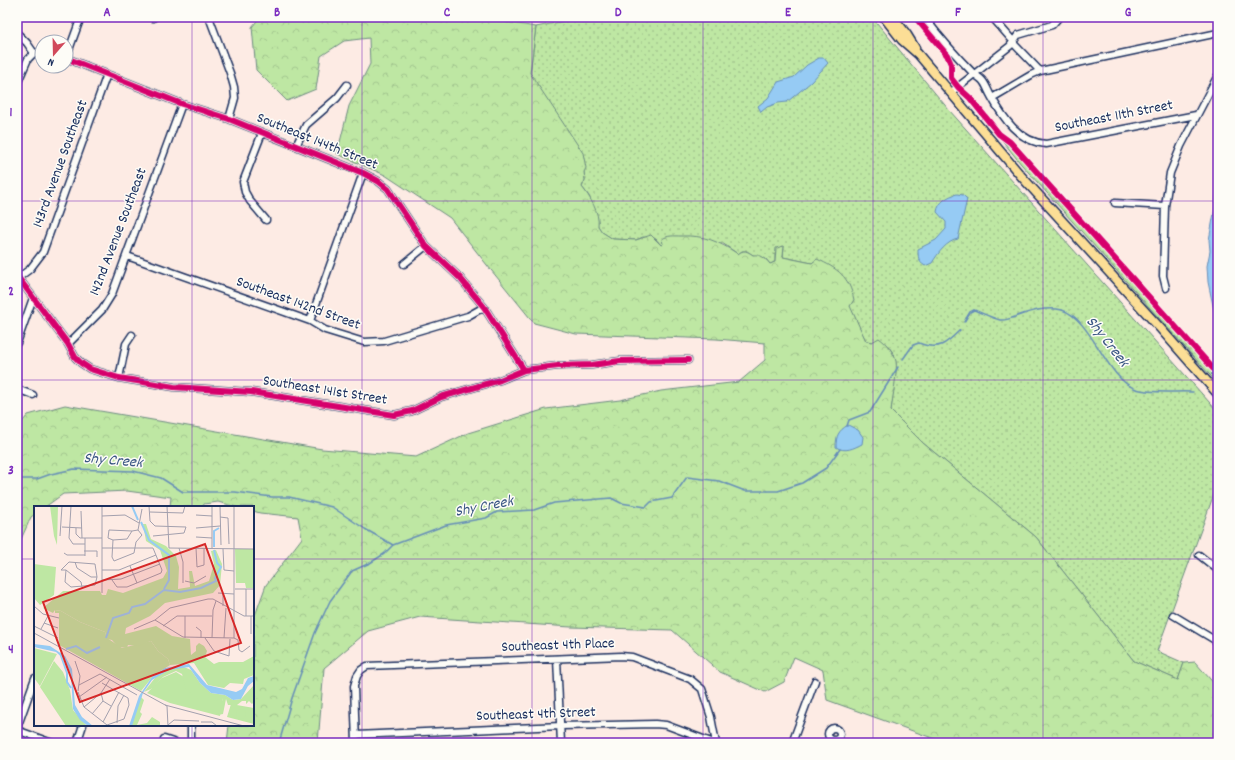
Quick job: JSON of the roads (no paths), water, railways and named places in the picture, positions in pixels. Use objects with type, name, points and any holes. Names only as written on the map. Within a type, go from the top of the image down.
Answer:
[{"type":"main road","points":[[884,17],[902,40],[918,54]]},
{"type":"main road","points":[[893,17],[907,35],[918,54],[1022,177],[1218,394]]},
{"type":"street","points":[[74,36],[81,17]]},
{"type":"street","points":[[209,17],[234,87],[235,98],[229,120]]},
{"type":"street","points":[[924,17],[939,36],[974,74],[982,79],[992,98],[1040,71],[1218,33]]},
{"type":"street","points":[[992,17],[1014,41],[1015,45],[1040,71]]},
{"type":"street","points":[[950,93],[1010,46],[1018,35],[1052,25],[1059,17]]},
{"type":"street","points":[[17,33],[34,53],[28,58],[17,84]]},
{"type":"street","name":"Southeast 144th Street","points":[[74,61],[182,104],[229,120],[296,146],[363,173],[378,181],[388,189],[426,246],[460,278],[484,307],[524,370]]},
{"type":"street","name":"143rd Avenue Southeast","points":[[18,277],[30,269],[43,252],[107,74]]},
{"type":"street","points":[[1166,288],[1163,276],[1166,206],[1170,173],[1180,146],[1217,77]]},
{"type":"street","points":[[296,146],[306,125],[337,98],[347,85]]},
{"type":"street","name":"Southeast 11th Street","points":[[992,98],[1010,125],[1027,139],[1037,143],[1046,144],[1196,115]]},
{"type":"street","name":"142nd Avenue Southeast","points":[[68,344],[102,310],[112,294],[182,104]]},
{"type":"street","points":[[262,133],[244,182],[245,192],[250,201],[266,220]]},
{"type":"street","points":[[310,321],[363,173]]},
{"type":"street","points":[[1115,203],[1166,206]]},
{"type":"street","points":[[404,264],[426,246]]},
{"type":"street","name":"Southeast 142nd Street","points":[[127,256],[310,321],[325,330],[364,342],[384,341],[468,316],[484,307]]},
{"type":"street","points":[[18,277],[68,344]]},
{"type":"street","points":[[17,343],[33,298]]},
{"type":"street","points":[[119,378],[126,344],[132,335]]},
{"type":"street","name":"Southeast 141st Street","points":[[68,344],[75,357],[81,363],[90,369],[119,378],[174,387],[251,392],[394,414],[412,410],[441,397],[500,380],[524,370],[592,365],[620,361],[688,360]]},
{"type":"street","points":[[17,389],[33,396]]},
{"type":"street","points":[[1199,554],[1218,570]]},
{"type":"street","points":[[1173,615],[1218,642]]},
{"type":"street","name":"Southeast 4th Place","points":[[356,735],[354,686],[357,676],[368,666],[621,656],[632,657],[690,678],[702,689],[711,717],[715,743]]},
{"type":"street","points":[[558,659],[561,743]]},
{"type":"street","points":[[34,681],[17,729],[52,743]]},
{"type":"street","points":[[792,743],[815,681]]},
{"type":"street","name":"Southeast 4th Street","points":[[356,735],[561,726],[660,725],[715,743]]},
{"type":"street","points":[[77,743],[83,726]]},
{"type":"street","points":[[191,726],[191,743]]},
{"type":"street","points":[[356,735],[356,743]]},
{"type":"street","points":[[164,740],[176,743]]},
{"type":"water","points":[[819,58],[824,58],[828,63],[811,82],[787,102],[778,103],[767,107],[761,112],[758,106],[768,98],[778,82],[794,77],[807,65]]},
{"type":"water","points":[[1218,179],[1218,329],[1208,282],[1207,266],[1210,251],[1209,240],[1215,208]]},
{"type":"water","points":[[957,194],[963,195],[967,199],[958,239],[950,242],[932,263],[925,266],[920,261],[918,249],[936,240],[946,229],[946,222],[937,212],[938,208],[941,202],[950,196]]},
{"type":"water","points":[[848,425],[858,430],[863,437],[862,444],[846,450],[839,449],[836,447],[837,437],[842,429]]},
{"type":"waterway","name":"Shy Creek","points":[[964,322],[970,312],[974,310],[1000,320],[1009,319],[1038,310],[1062,310],[1073,316],[1082,325],[1091,336],[1107,362],[1125,383],[1142,391],[1193,392]]},
{"type":"waterway","name":"Shy Creek","points":[[903,359],[913,345],[919,343],[932,346],[942,345],[960,330]]},
{"type":"waterway","name":"Shy Creek","points":[[847,426],[849,420],[870,412],[898,367]]},
{"type":"waterway","name":"Shy Creek","points":[[17,481],[18,479],[37,479],[74,469],[133,471],[161,478],[183,492],[235,492],[272,497],[289,497],[332,507],[365,529],[393,545],[446,525],[486,518],[497,512],[534,510],[554,503],[611,498],[621,503],[646,507],[651,502],[672,498],[687,477],[719,481],[745,491],[778,491],[802,483],[826,468],[840,449]]},
{"type":"waterway","points":[[279,743],[292,698],[315,633],[330,601],[352,571],[370,563],[384,554],[393,545]]}]
